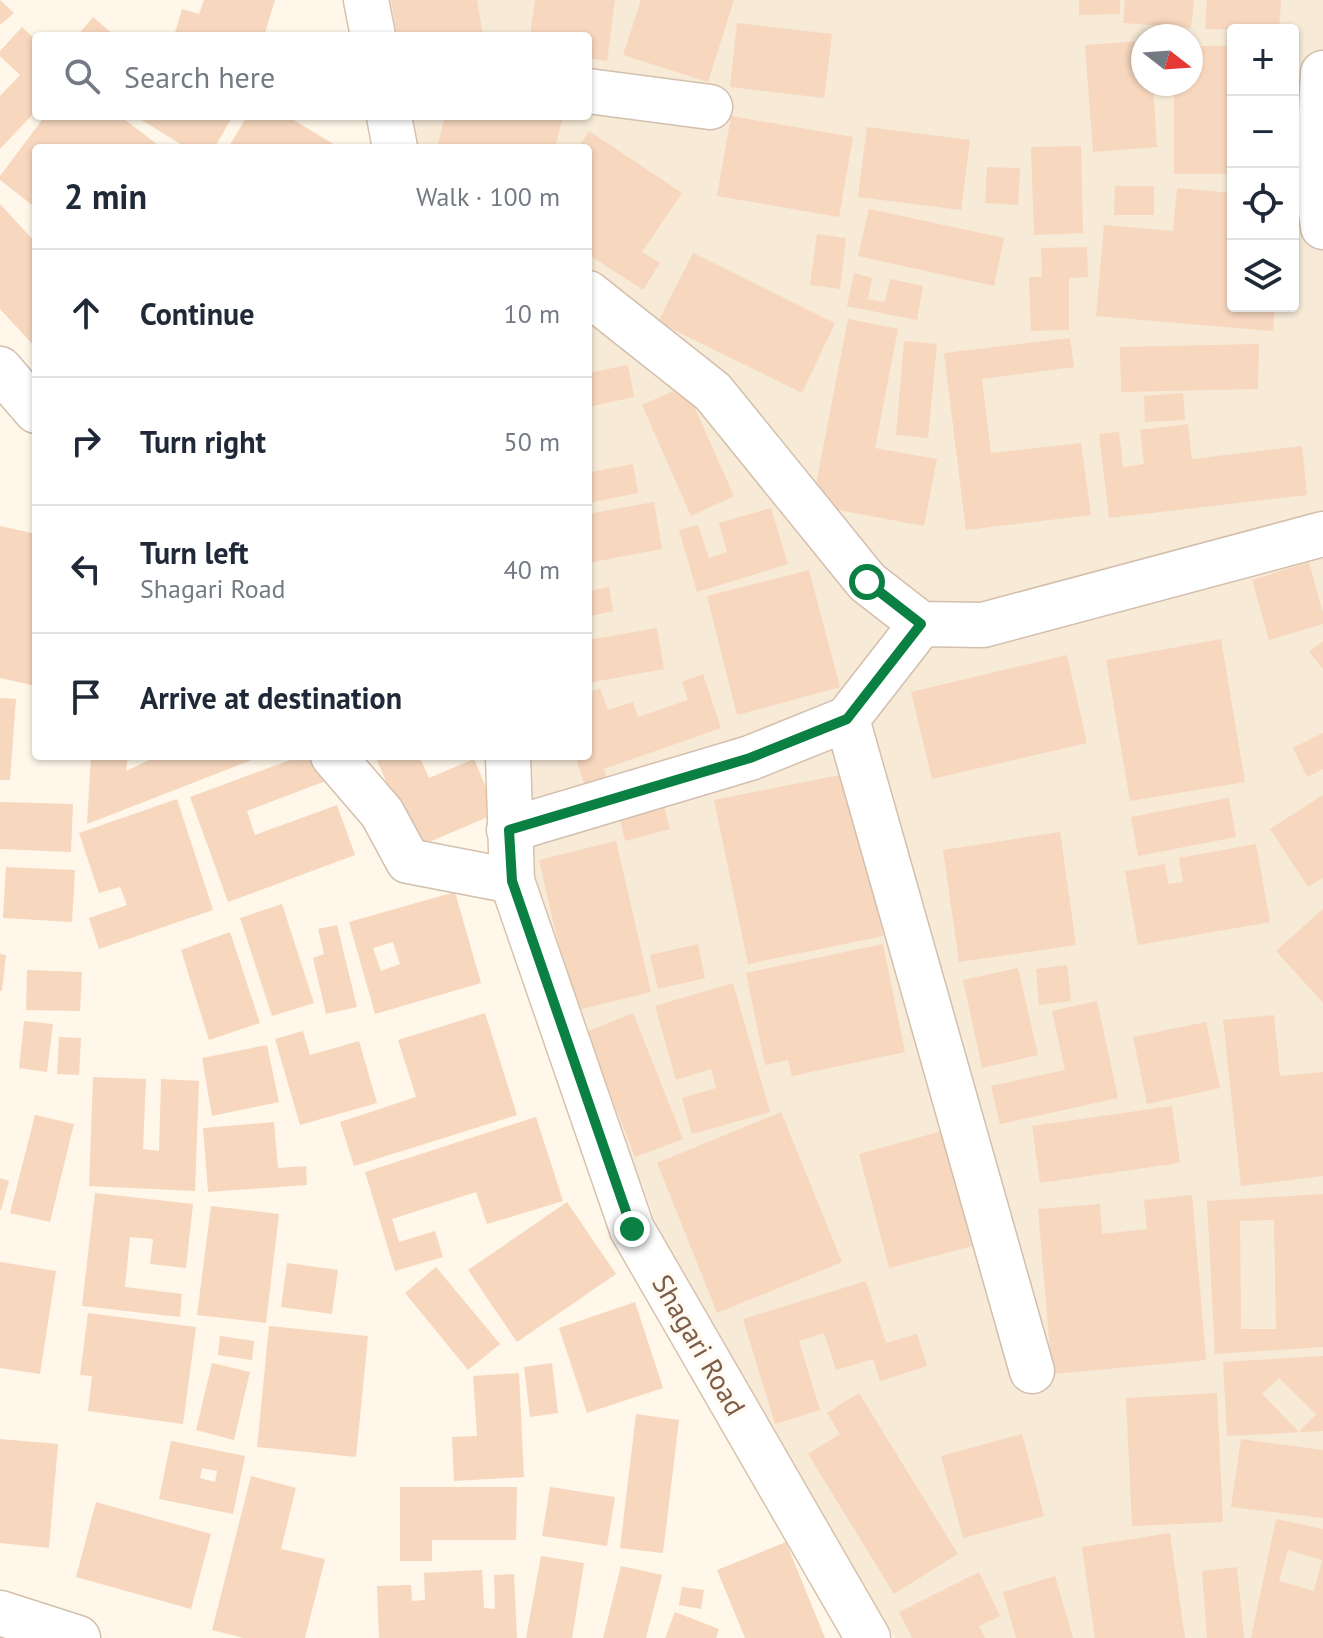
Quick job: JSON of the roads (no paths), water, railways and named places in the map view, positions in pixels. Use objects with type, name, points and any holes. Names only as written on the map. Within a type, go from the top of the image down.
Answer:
[{"type":"street","points":[[366,0],[372,32]]},
{"type":"street","points":[[1323,73],[1320,185],[1323,227]]},
{"type":"street","points":[[592,92],[710,107]]},
{"type":"street","points":[[390,120],[394,144]]},
{"type":"street","points":[[592,296],[713,392],[867,582],[921,624],[983,625],[1323,534]]},
{"type":"street","points":[[509,830],[750,758],[847,719],[921,624]]},
{"type":"street","points":[[847,719],[1032,1371]]},
{"type":"street","points":[[336,760],[382,813],[408,861],[512,881]]},
{"type":"street","name":"Shagari Road","points":[[508,760],[512,881],[632,1229],[868,1638]]},
{"type":"street","points":[[0,1613],[78,1638]]}]
